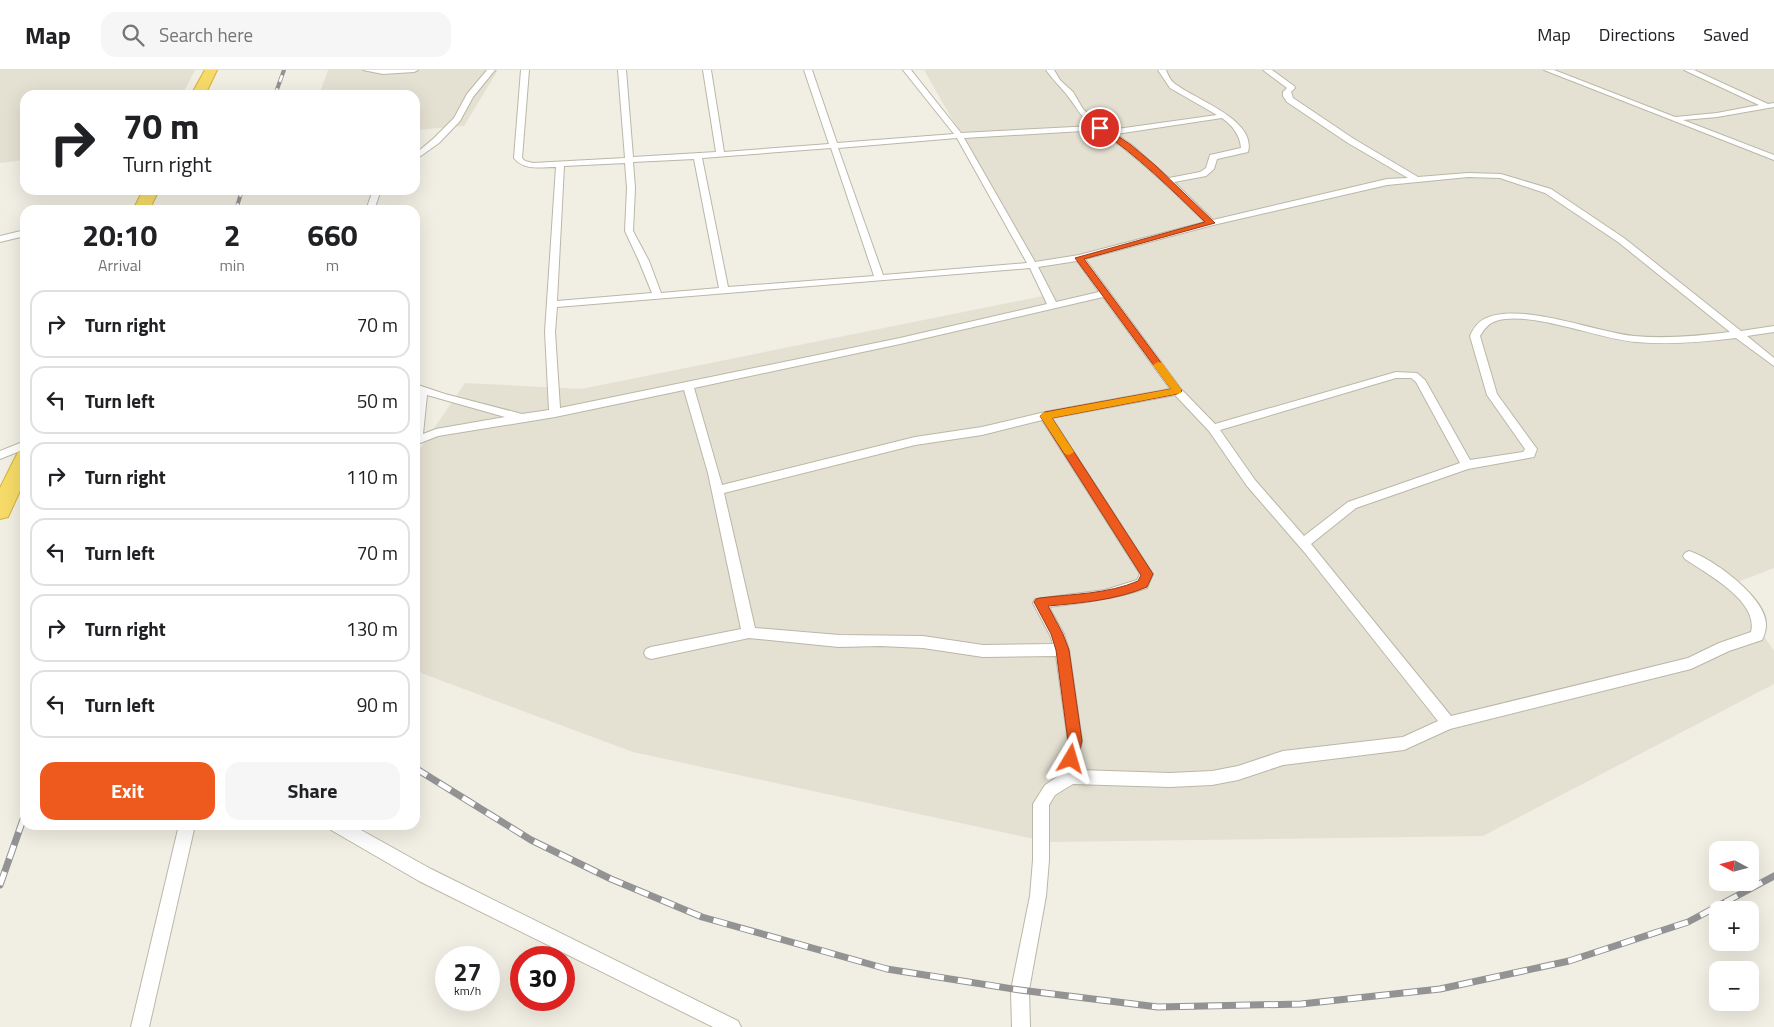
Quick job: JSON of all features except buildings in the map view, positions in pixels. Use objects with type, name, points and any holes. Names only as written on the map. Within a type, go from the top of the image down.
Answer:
[{"type":"highway","points":[[201,90],[211,70]]},
{"type":"highway","points":[[0,511],[20,468]]},
{"type":"street","points":[[367,70],[383,72],[414,70]]},
{"type":"street","points":[[420,154],[436,141],[457,119],[470,96],[491,70]]},
{"type":"street","points":[[525,70],[518,158],[522,163],[529,165],[698,156],[834,145],[1100,128]]},
{"type":"street","points":[[622,70],[630,159],[629,231],[644,261],[657,295]]},
{"type":"street","points":[[707,70],[720,154]]},
{"type":"street","points":[[808,70],[879,278]]},
{"type":"street","points":[[907,70],[960,137],[1053,305]]},
{"type":"street","points":[[1050,70],[1057,81],[1070,94],[1080,110],[1100,128],[1129,147],[1210,223]]},
{"type":"street","points":[[1162,70],[1168,82],[1174,87],[1197,98],[1238,129],[1246,146],[1245,150],[1213,157],[1210,169],[1203,174],[1167,181]]},
{"type":"street","points":[[1268,70],[1291,88],[1287,92],[1290,100],[1351,141],[1416,179]]},
{"type":"street","points":[[1548,70],[1774,158]]},
{"type":"street","points":[[1688,70],[1772,107]]},
{"type":"street","points":[[1673,118],[1717,115],[1772,107]]},
{"type":"street","points":[[1108,133],[1192,122],[1222,116]]},
{"type":"street","points":[[698,156],[724,290]]},
{"type":"street","points":[[555,413],[550,332],[560,164]]},
{"type":"street","points":[[552,304],[1033,266],[1079,258],[1210,223],[1387,182],[1494,175],[1514,179],[1548,191],[1621,240],[1774,363]]},
{"type":"street","points":[[0,239],[20,234]]},
{"type":"street","points":[[1079,258],[1177,391],[1213,428],[1251,483],[1448,723]]},
{"type":"street","points":[[420,439],[436,433],[555,413],[688,386],[900,341],[1106,293]]},
{"type":"street","points":[[1302,543],[1352,505],[1467,465],[1530,454],[1531,449],[1492,395],[1475,336],[1479,327],[1487,320],[1502,316],[1526,318],[1632,339],[1683,339],[1774,329]]},
{"type":"street","points":[[1213,428],[1396,375],[1412,375],[1420,380],[1467,465]]},
{"type":"street","points":[[688,386],[718,490],[749,633]]},
{"type":"street","points":[[420,389],[522,418]]},
{"type":"street","points":[[718,490],[915,441],[982,431],[1045,416],[1177,391]]},
{"type":"street","points":[[1045,416],[1147,574],[1142,584],[1131,589],[1087,597],[1040,602],[1057,634],[1062,650],[1075,741],[1071,777]]},
{"type":"street","points":[[0,455],[20,447]]},
{"type":"street","points":[[1020,1027],[1020,990],[1038,896],[1041,860],[1041,804],[1050,790],[1071,777],[1170,780],[1212,778],[1238,773],[1283,758],[1404,743],[1448,723],[1691,663],[1724,647],[1757,636],[1762,628],[1760,619],[1755,608],[1744,594],[1718,574],[1689,556]]},
{"type":"street","points":[[651,654],[749,633],[839,641],[922,642],[983,651],[1062,650]]},
{"type":"street","points":[[140,1027],[186,830]]},
{"type":"street","points":[[346,830],[425,876],[732,1027]]},
{"type":"shaded area","points":[[0,70],[195,70],[185,90],[20,90],[20,161],[0,163]]},
{"type":"shaded area","points":[[328,70],[498,70],[464,126],[420,130],[420,90],[321,90]]},
{"type":"shaded area","points":[[924,70],[1774,70],[1774,568],[1730,585],[1774,651],[1774,684],[1483,836],[1048,842],[633,752],[421,673],[420,449],[465,383],[581,389],[1053,294]]},
{"type":"railway","points":[[277,90],[284,70]]},
{"type":"railway","points":[[238,205],[240,195]]},
{"type":"railway","points":[[420,771],[531,840],[611,879],[702,917],[887,969],[1020,990],[1158,1007],[1301,1004],[1440,989],[1569,961],[1688,922],[1774,876]]},
{"type":"railway","points":[[0,885],[20,828]]},
{"type":"slow traffic","points":[[1069,452],[1045,416],[1177,391],[1158,365]]},
{"type":"route","points":[[1071,759],[1075,741],[1062,650],[1057,634],[1040,602],[1087,597],[1131,589],[1142,584],[1147,574],[1045,416],[1177,391],[1079,258],[1210,223],[1154,168],[1129,147],[1100,128]]}]
